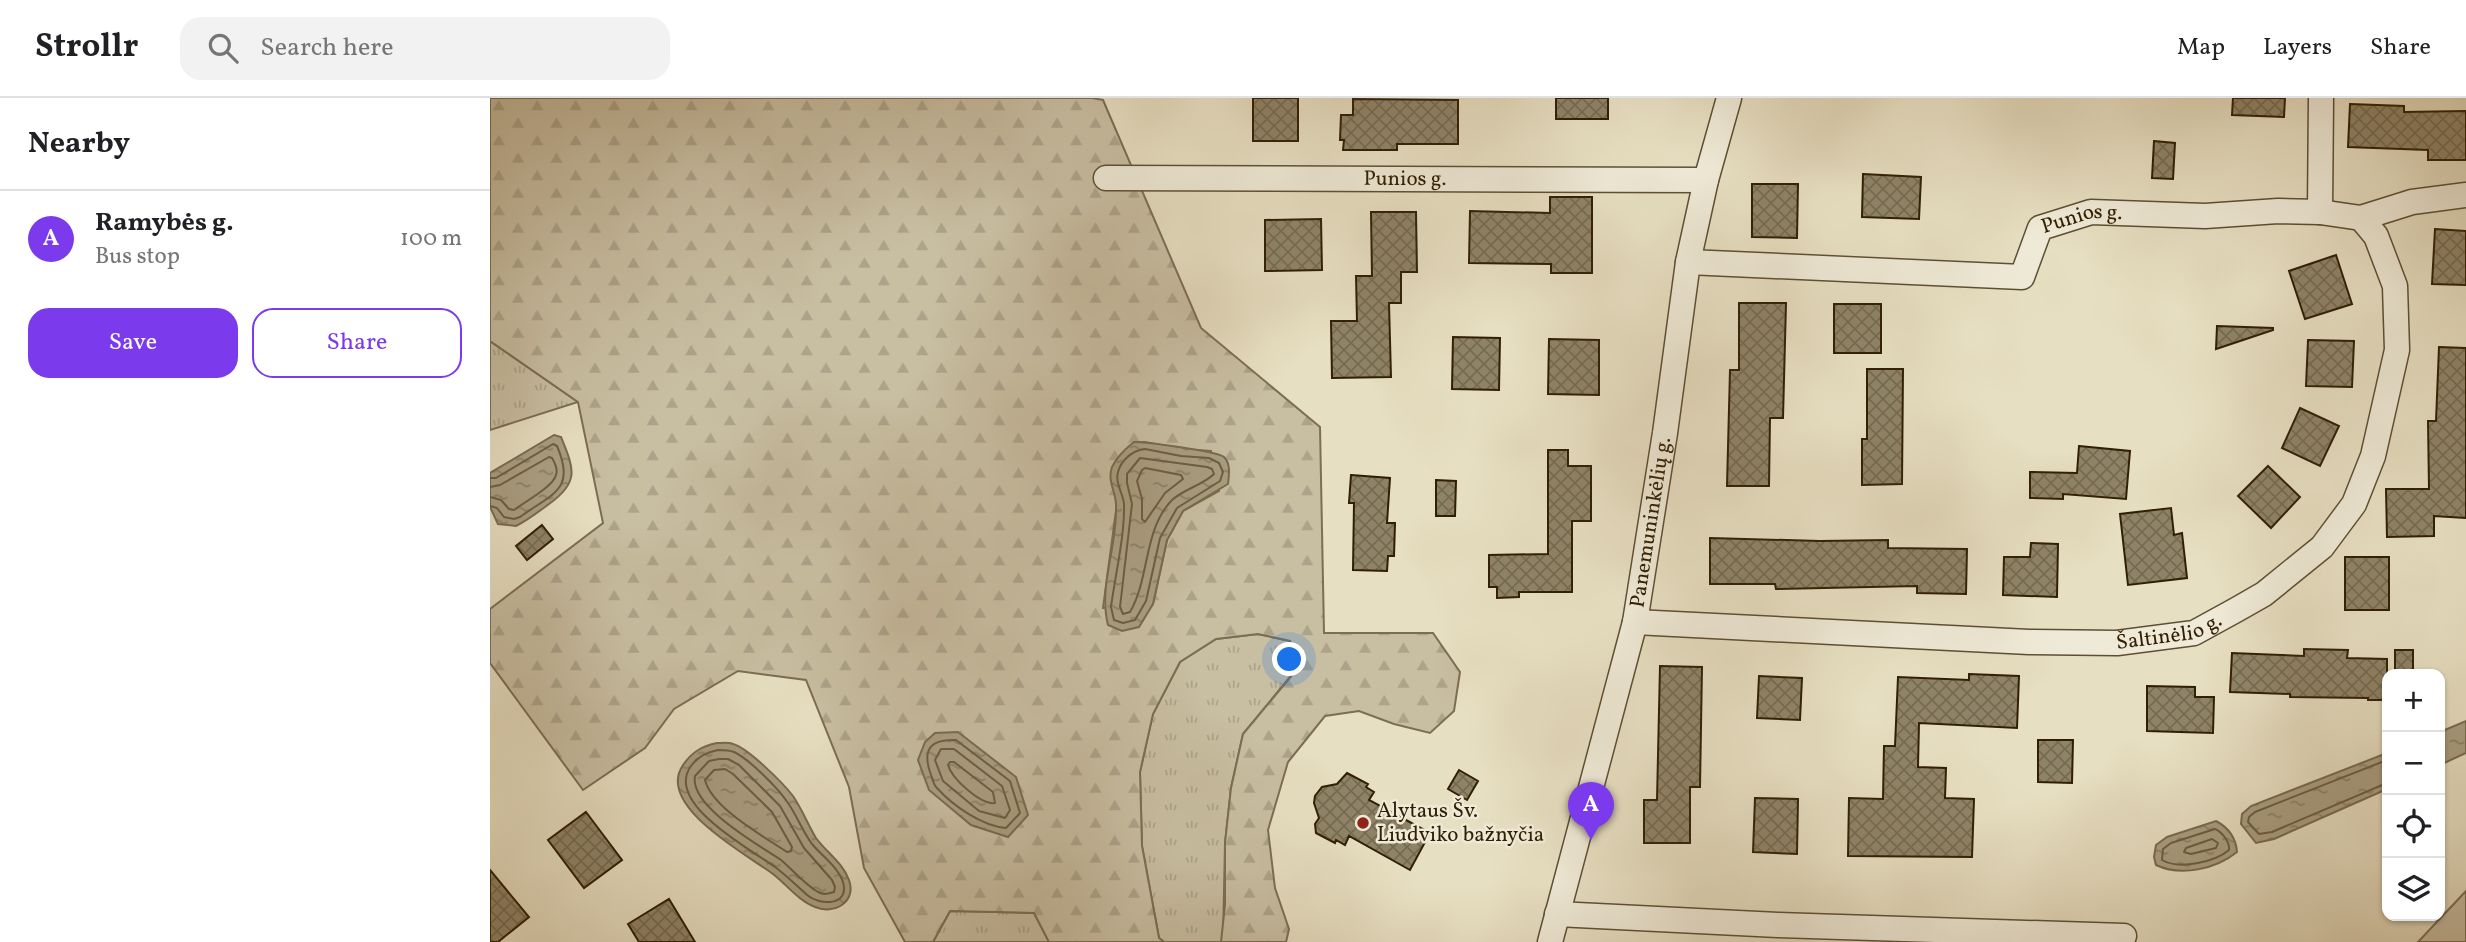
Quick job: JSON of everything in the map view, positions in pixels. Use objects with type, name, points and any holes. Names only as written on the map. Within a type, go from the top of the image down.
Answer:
[{"type":"street","name":"Panemuninkėlių g.","points":[[1549,942],[1635,622],[1665,433],[1688,262],[1706,180],[1729,98]]},
{"type":"street","points":[[2319,212],[2321,98]]},
{"type":"street","name":"Punios g.","points":[[1106,178],[1706,180]]},
{"type":"street","name":"Punios g.","points":[[1688,262],[2022,277],[2040,228],[2091,212],[2205,216],[2278,211],[2319,212],[2361,218],[2412,202],[2466,195]]},
{"type":"street","name":"Šaltinėlio g.","points":[[1635,622],[2029,642],[2117,643],[2194,633],[2263,594],[2322,547],[2354,504],[2372,456],[2397,350],[2395,286],[2376,236],[2361,218]]},
{"type":"street","points":[[1557,914],[1779,925],[2124,936]]},
{"type":"green space","points":[[490,98],[1103,100],[1201,328],[1320,427],[1324,633],[1433,633],[1460,672],[1454,711],[1430,733],[1359,711],[1325,716],[1288,762],[1268,830],[1275,888],[1289,929],[1286,942],[1221,942],[1225,905],[1225,843],[1231,788],[1243,734],[1294,673],[1300,657],[1290,641],[1258,634],[1216,639],[1180,662],[1153,714],[1140,772],[1142,846],[1159,938],[1164,942],[1049,942],[1034,913],[950,911],[933,942],[905,942],[864,868],[849,787],[806,680],[738,671],[674,709],[645,748],[583,790],[490,663],[490,609],[603,523],[578,402],[490,341]],"holes":[[[1134,442],[1211,451],[1219,491],[1183,511],[1167,540],[1153,604],[1103,608],[1117,503]]]},
{"type":"green space","points":[[490,341],[578,402],[490,430]]},
{"type":"green space","points":[[1258,634],[1290,641],[1300,657],[1294,672],[1243,734],[1231,788],[1225,843],[1223,940],[1164,942],[1159,938],[1142,846],[1140,772],[1153,714],[1180,662],[1216,639]]},
{"type":"green space","points":[[2466,891],[2466,942],[2418,942],[2438,921],[2445,921],[2445,913]]},
{"type":"green space","points":[[950,911],[1034,913],[1049,942],[933,942]]},
{"type":"water","points":[[554,435],[561,437],[571,466],[572,474],[566,489],[529,519],[516,526],[498,524],[490,507],[490,473]]},
{"type":"water","points":[[1134,442],[1219,455],[1226,460],[1229,473],[1228,484],[1183,511],[1167,540],[1153,604],[1139,627],[1122,631],[1108,625],[1106,610],[1105,595],[1116,520],[1111,472],[1124,450]]},
{"type":"water","points":[[2466,721],[2466,753],[2445,763],[2445,732]]},
{"type":"water","points":[[958,732],[1016,777],[1028,815],[1008,837],[971,825],[929,790],[918,760],[925,742],[935,733]]},
{"type":"water","points":[[717,743],[731,743],[747,752],[793,796],[816,838],[839,863],[849,880],[850,895],[842,905],[822,909],[809,904],[773,874],[708,828],[693,812],[682,797],[678,781],[683,765],[698,750]]},
{"type":"water","points":[[2382,755],[2382,791],[2274,839],[2256,843],[2241,824],[2242,814],[2251,806]]},
{"type":"water","points":[[2216,821],[2225,827],[2235,842],[2237,852],[2229,858],[2209,867],[2187,871],[2156,865],[2156,845],[2167,837]]},
{"type":"building","points":[[1253,98],[1298,98],[1298,141],[1253,141]]},
{"type":"building","points":[[1556,98],[1608,98],[1608,119],[1556,119]]},
{"type":"building","points":[[2233,98],[2285,98],[2284,117],[2232,115]]},
{"type":"building","points":[[1353,99],[1458,100],[1458,144],[1397,144],[1397,150],[1343,150],[1344,140],[1340,140],[1341,115],[1353,115]]},
{"type":"building","points":[[2350,104],[2404,106],[2404,112],[2466,111],[2466,160],[2428,160],[2428,150],[2348,147]]},
{"type":"building","points":[[2154,141],[2175,143],[2173,179],[2152,178]]},
{"type":"building","points":[[1863,174],[1921,177],[1919,219],[1862,217]]},
{"type":"building","points":[[1752,184],[1798,184],[1797,238],[1752,237]]},
{"type":"building","points":[[1550,197],[1592,197],[1592,273],[1551,273],[1551,264],[1469,263],[1470,211],[1550,213]]},
{"type":"building","points":[[1371,212],[1416,212],[1417,272],[1401,272],[1401,303],[1389,303],[1391,377],[1332,378],[1331,321],[1357,321],[1356,276],[1372,276]]},
{"type":"building","points":[[1321,219],[1322,270],[1265,271],[1265,220]]},
{"type":"building","points":[[2435,229],[2466,231],[2466,285],[2432,284]]},
{"type":"building","points":[[2336,255],[2352,304],[2305,319],[2289,271]]},
{"type":"building","points":[[1739,303],[1786,303],[1783,418],[1770,418],[1769,486],[1727,486],[1730,370],[1739,370]]},
{"type":"building","points":[[1834,304],[1881,304],[1881,353],[1834,353]]},
{"type":"building","points":[[2217,326],[2273,328],[2273,330],[2216,349]]},
{"type":"building","points":[[1453,337],[1500,338],[1499,390],[1452,389]]},
{"type":"building","points":[[1549,339],[1599,340],[1599,395],[1548,394]]},
{"type":"building","points":[[2308,340],[2354,341],[2352,387],[2306,386]]},
{"type":"building","points":[[2439,347],[2466,348],[2466,518],[2434,516],[2434,536],[2387,537],[2386,489],[2429,489],[2428,421],[2436,421]]},
{"type":"building","points":[[1867,369],[1903,369],[1902,484],[1862,485],[1862,439],[1867,439]]},
{"type":"building","points":[[2300,408],[2339,426],[2320,466],[2282,448]]},
{"type":"building","points":[[2079,446],[2130,451],[2126,499],[2063,494],[2063,499],[2030,498],[2030,472],[2077,473]]},
{"type":"building","points":[[1548,450],[1568,450],[1568,466],[1591,466],[1591,521],[1572,521],[1572,592],[1519,592],[1519,597],[1497,598],[1497,587],[1489,587],[1489,555],[1548,554]]},
{"type":"building","points":[[2268,466],[2300,497],[2271,528],[2238,496]]},
{"type":"building","points":[[1351,475],[1390,478],[1387,523],[1395,523],[1394,556],[1388,556],[1387,571],[1353,570],[1354,503],[1349,503]]},
{"type":"building","points":[[1436,480],[1456,481],[1455,516],[1436,516]]},
{"type":"building","points":[[2171,508],[2174,535],[2182,533],[2187,578],[2128,585],[2120,514]]},
{"type":"building","points":[[542,525],[553,539],[527,560],[516,546]]},
{"type":"building","points":[[1710,538],[1888,540],[1888,548],[1967,549],[1966,594],[1917,593],[1917,586],[1776,589],[1775,584],[1710,584]]},
{"type":"building","points":[[2031,543],[2058,544],[2057,597],[2003,595],[2004,557],[2030,557]]},
{"type":"building","points":[[2345,557],[2389,557],[2389,610],[2345,610]]},
{"type":"building","points":[[2304,649],[2348,650],[2347,658],[2387,659],[2387,669],[2382,669],[2382,700],[2230,692],[2232,653],[2304,656]]},
{"type":"building","points":[[2395,650],[2413,650],[2413,669],[2395,669]]},
{"type":"building","points":[[1660,666],[1702,667],[1700,787],[1690,787],[1690,843],[1644,843],[1644,800],[1657,800]]},
{"type":"building","points":[[1969,674],[2019,676],[2017,728],[1919,723],[1918,767],[1946,768],[1945,798],[1974,799],[1972,857],[1848,856],[1849,798],[1883,799],[1884,746],[1895,746],[1898,677],[1969,680]]},
{"type":"building","points":[[1759,676],[1802,678],[1800,720],[1757,718]]},
{"type":"building","points":[[2147,686],[2195,687],[2195,697],[2214,697],[2213,733],[2147,731]]},
{"type":"building","points":[[2038,740],[2073,740],[2072,783],[2038,782]]},
{"type":"building","points":[[1459,770],[1478,781],[1467,800],[1448,789]]},
{"type":"building","name":"Alytaus Šv. Liudviko bažnyčia","points":[[1347,773],[1368,784],[1366,787],[1374,792],[1369,800],[1430,833],[1410,870],[1349,836],[1345,845],[1316,833],[1315,824],[1319,818],[1314,803],[1315,796],[1322,787],[1337,784]]},
{"type":"building","points":[[1755,798],[1798,799],[1797,854],[1753,852]]},
{"type":"building","points":[[586,812],[622,860],[584,888],[548,840]]},
{"type":"building","points":[[490,870],[529,917],[498,942],[490,942]]},
{"type":"building","points":[[669,899],[695,942],[639,942],[628,924]]},
{"type":"place","name":"Alytaus Šv. Liudviko bažnyčia","points":[[1363,823]]},
{"type":"place","name":"Ramybės g.","points":[[1591,840]]}]
